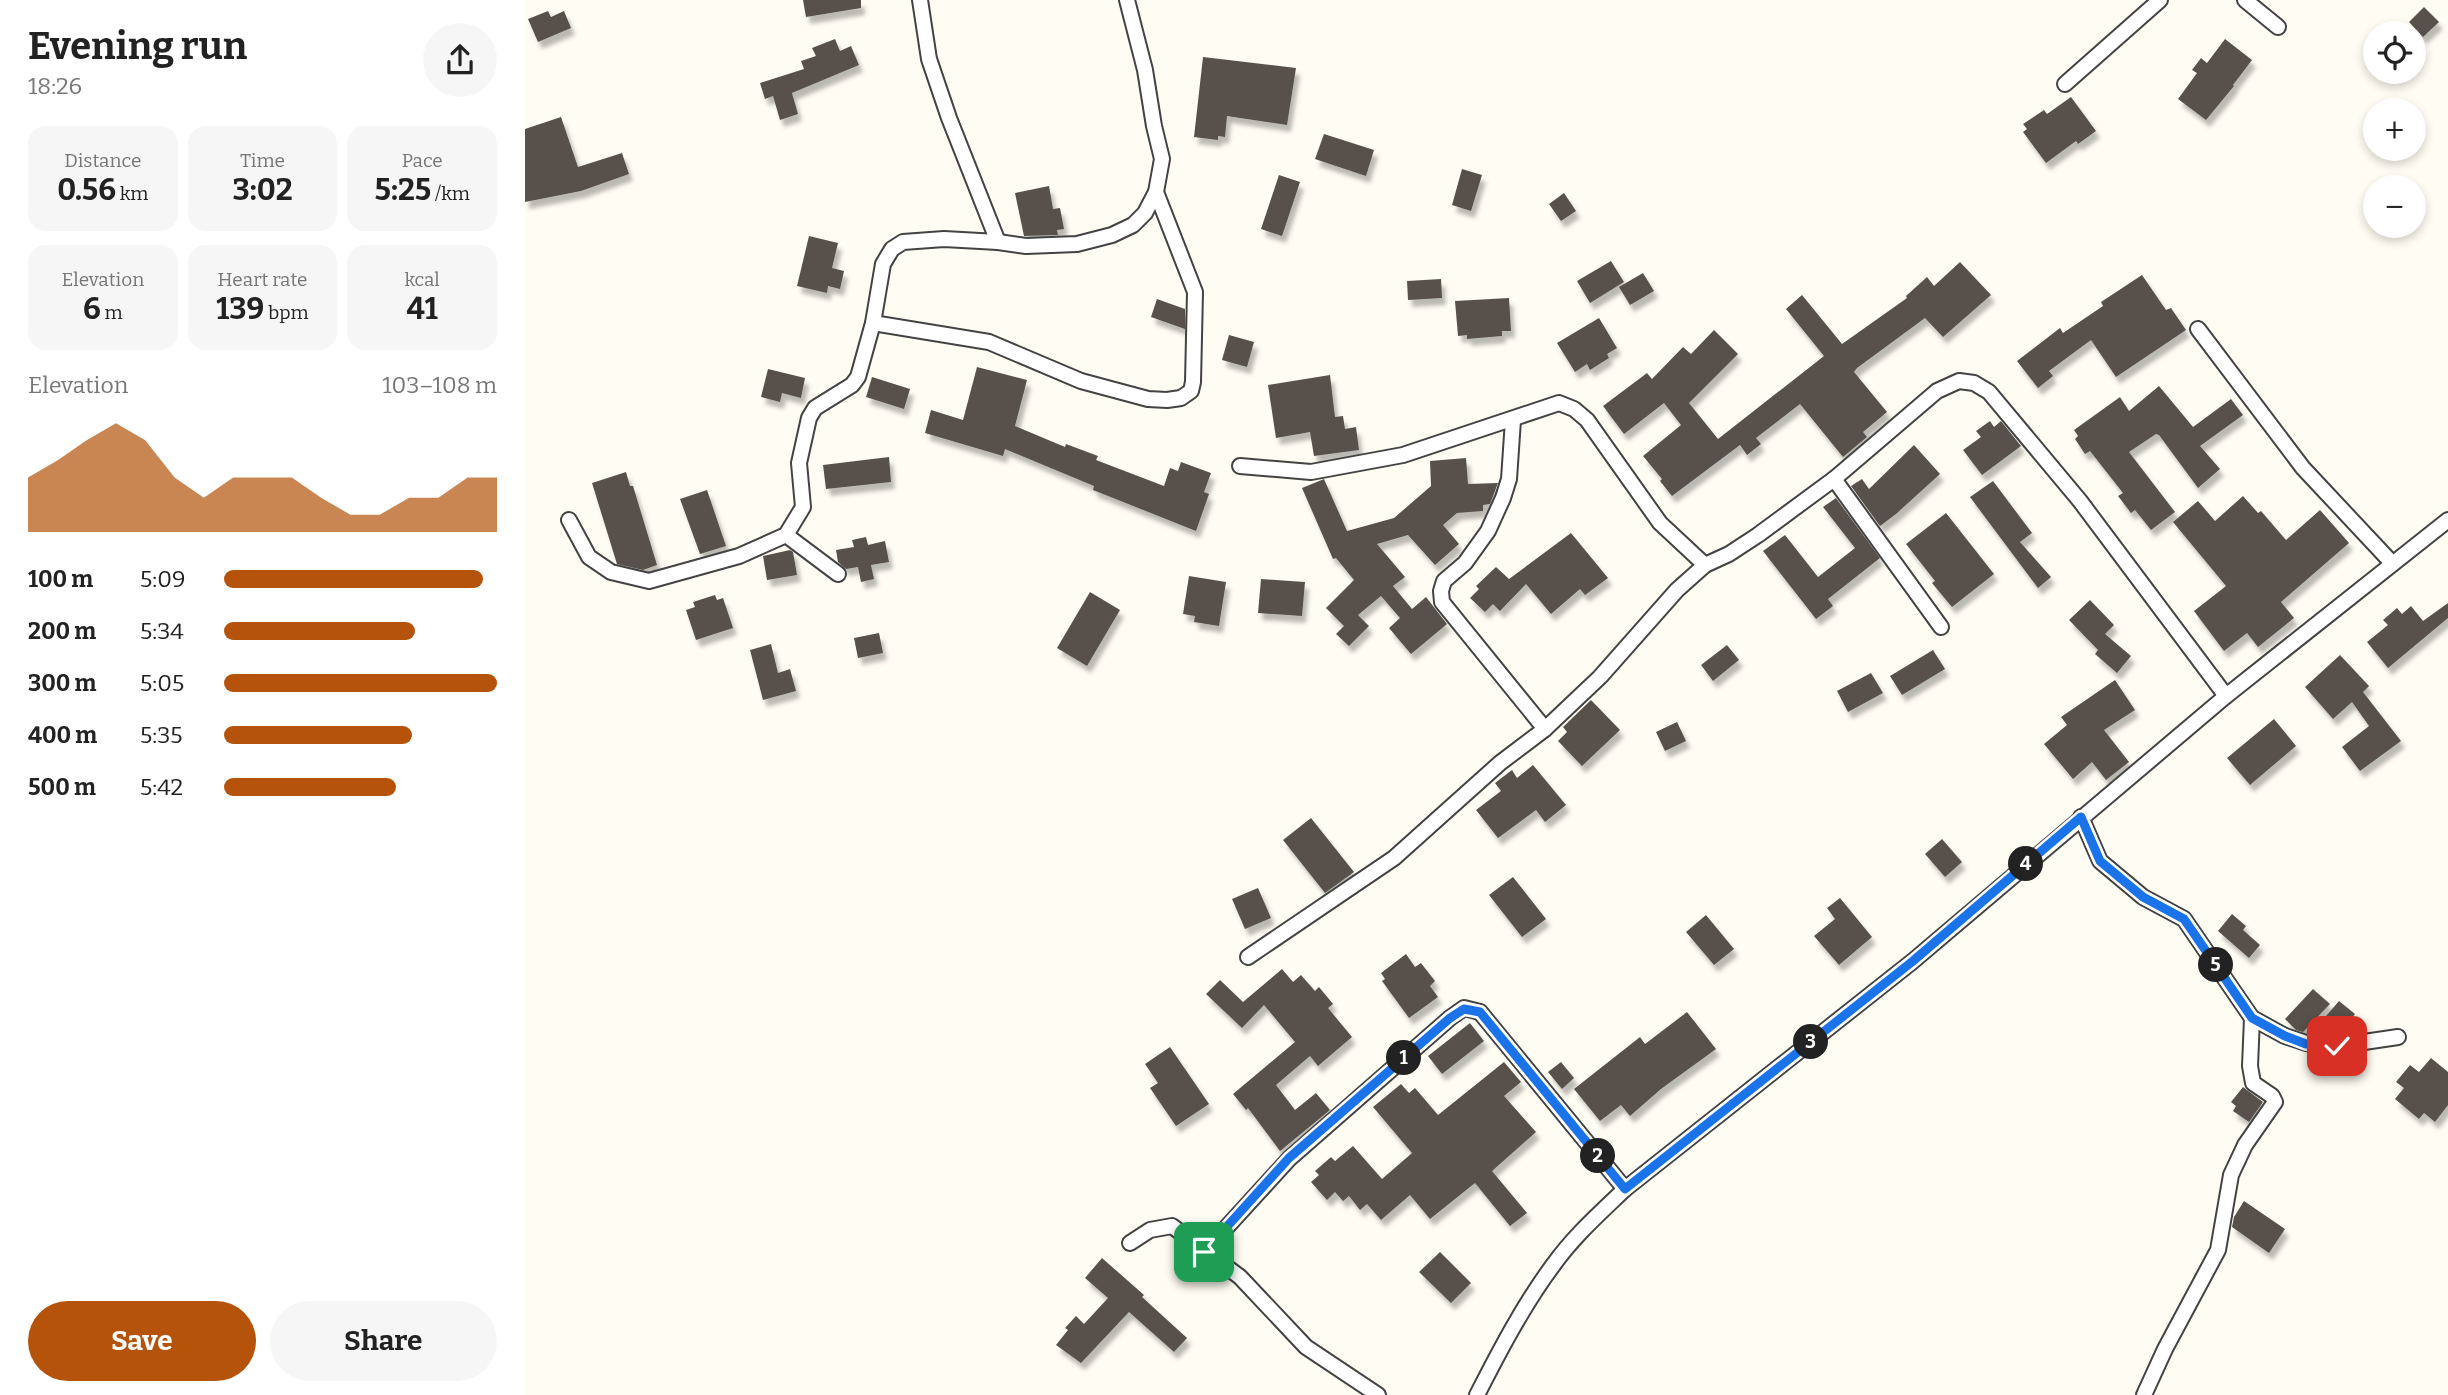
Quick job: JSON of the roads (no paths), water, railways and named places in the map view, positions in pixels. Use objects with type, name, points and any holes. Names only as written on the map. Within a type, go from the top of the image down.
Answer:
[{"type":"street","points":[[920,0],[929,59],[949,118],[998,242]]},
{"type":"street","points":[[569,520],[589,558],[611,572],[649,581],[739,556],[786,535],[803,507],[799,463],[809,418],[815,408],[852,385],[858,377],[873,323],[883,264],[892,249],[903,242],[930,240],[998,242],[1026,246],[1077,244],[1112,235],[1133,225],[1145,213],[1156,192],[1162,159],[1145,70],[1127,0]]},
{"type":"street","points":[[2065,84],[2160,0]]},
{"type":"street","points":[[2245,0],[2278,27]]},
{"type":"street","points":[[873,323],[989,342],[1081,382],[1147,399],[1181,398],[1191,391],[1193,382],[1195,292],[1156,192]]},
{"type":"street","points":[[2198,329],[2302,468],[2392,563]]},
{"type":"street","points":[[1248,957],[1394,858],[1500,763],[1545,729],[1600,677],[1677,590],[1705,565],[1759,535],[1834,479],[1937,391],[1959,381],[1974,383],[1989,392],[2080,501],[2225,696]]},
{"type":"street","points":[[1240,466],[1311,472],[1403,455],[1559,403],[1574,409],[1587,420],[1660,523],[1705,565]]},
{"type":"street","points":[[1513,420],[1509,479],[1503,498],[1488,531],[1465,563],[1444,581],[1442,602],[1545,729]]},
{"type":"street","points":[[1834,479],[1941,626]]},
{"type":"street","points":[[1477,1395],[1522,1312],[1555,1263],[1589,1223],[1625,1189],[1913,961],[2225,696],[2448,520]]},
{"type":"street","points":[[786,535],[838,574]]},
{"type":"street","points":[[2081,817],[2100,861],[2143,897],[2184,919],[2252,1018],[2306,1044],[2337,1046],[2398,1037]]},
{"type":"street","points":[[1204,1252],[1289,1158],[1450,1018],[1464,1009],[1480,1012],[1625,1189]]},
{"type":"street","points":[[2144,1395],[2165,1349],[2218,1251],[2231,1175],[2245,1146],[2275,1102],[2253,1083],[2250,1066],[2252,1018]]},
{"type":"street","points":[[1130,1243],[1150,1230],[1172,1226],[1240,1277],[1306,1347],[1378,1395]]}]
